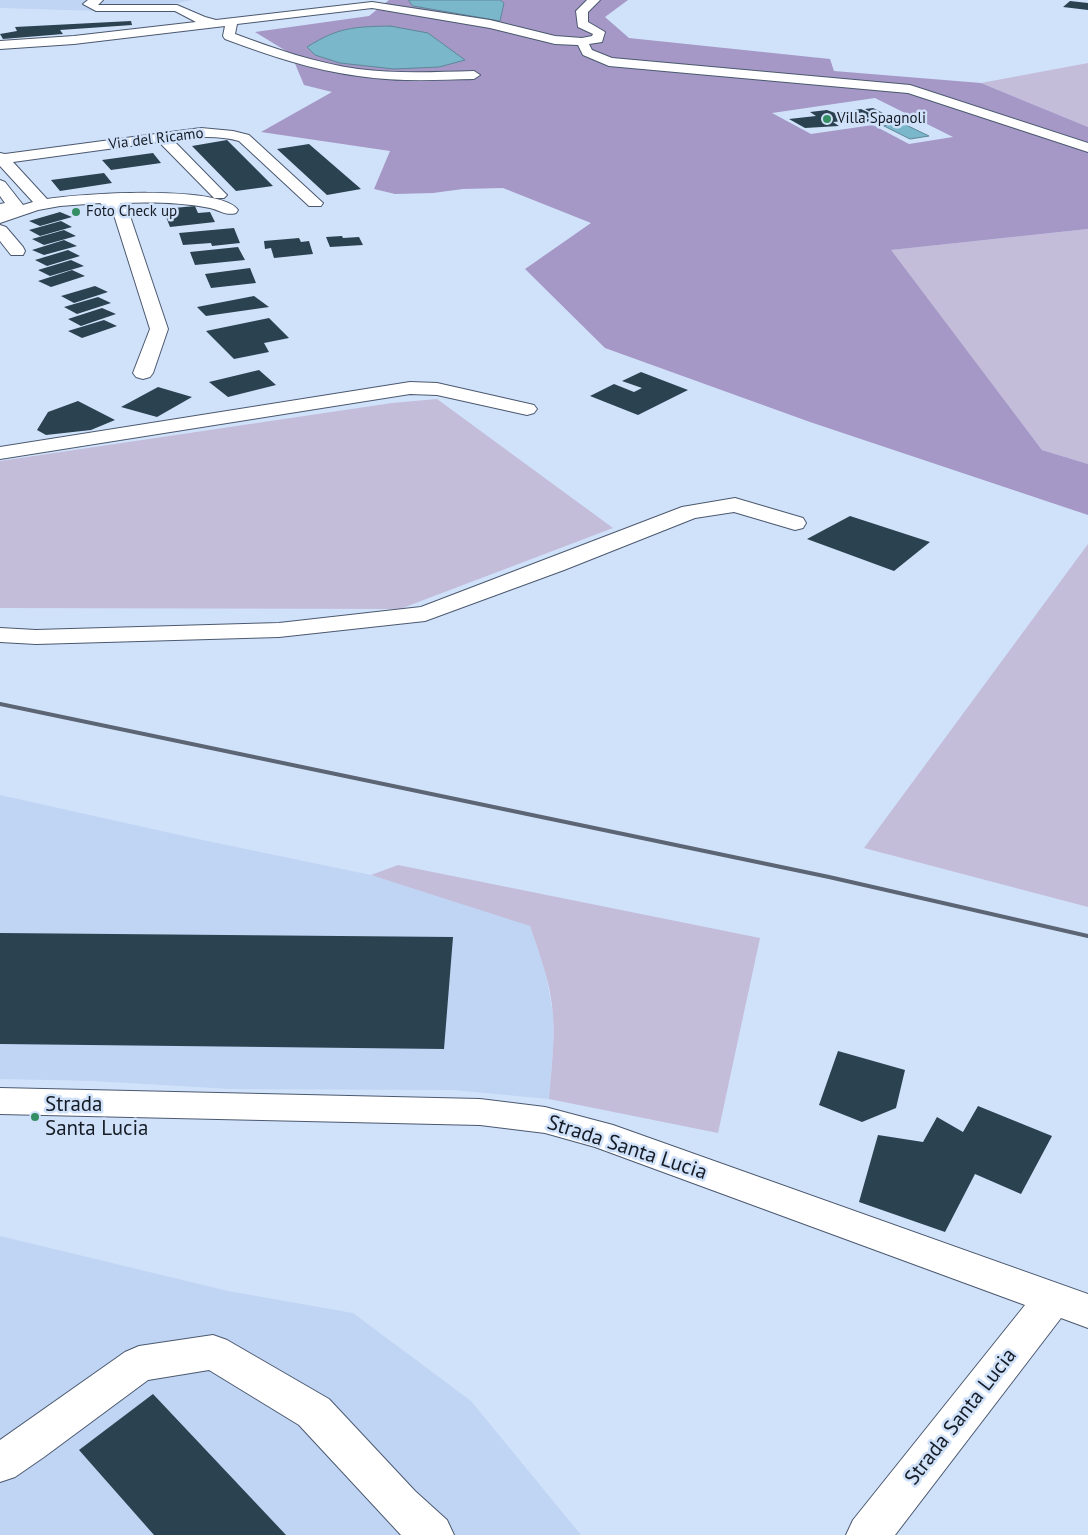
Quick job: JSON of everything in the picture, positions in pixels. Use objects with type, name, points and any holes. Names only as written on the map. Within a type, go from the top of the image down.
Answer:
[{"type":"street","points":[[97,0],[89,4],[96,8],[177,8],[201,20],[218,24]]},
{"type":"street","points":[[0,46],[218,24],[375,3],[490,24],[555,40],[582,42],[598,39],[599,32],[582,24],[582,11],[594,0]]},
{"type":"street","points":[[232,22],[229,36],[270,52],[344,70],[416,76],[474,75]]},
{"type":"street","points":[[582,42],[586,52],[609,62],[910,89],[1088,148]]},
{"type":"street","name":"Via del Ricamo","points":[[1,158],[201,132],[233,135],[244,138],[315,203]]},
{"type":"street","points":[[162,137],[218,195]]},
{"type":"street","points":[[1,158],[43,204]]},
{"type":"street","points":[[0,209],[15,205],[0,183],[19,178]]},
{"type":"street","points":[[0,218],[43,204],[73,200],[139,197],[190,201],[224,206],[230,210]]},
{"type":"street","points":[[104,199],[120,210],[159,329],[143,373]]},
{"type":"street","points":[[0,230],[17,251]]},
{"type":"street","points":[[0,453],[410,388],[437,389],[527,409]]},
{"type":"street","points":[[0,636],[36,637],[279,630],[425,614],[690,512],[735,505],[795,523]]},
{"type":"street","name":"Strada Santa Lucia","points":[[0,1101],[480,1112],[544,1120],[601,1135],[1071,1305],[868,1535]]},
{"type":"street","points":[[0,1463],[139,1364],[213,1352],[314,1412],[400,1505],[432,1535]]},
{"type":"shaded area","points":[[0,0],[192,0],[134,12],[0,8]]},
{"type":"shaded area","points":[[389,0],[409,0],[413,6],[504,3],[500,0],[628,0],[605,17],[629,38],[830,59],[834,71],[981,83],[1088,127],[1088,229],[891,250],[1042,450],[1088,464],[1088,515],[810,422],[605,348],[525,269],[591,223],[503,188],[395,194],[374,189],[390,151],[261,132],[332,92],[304,85],[291,54],[255,32],[369,16]],"holes":[[[875,98],[953,137],[909,144],[873,125],[811,134],[772,113]]]},
{"type":"shaded area","points":[[409,0],[500,0],[504,3],[500,21],[413,6]]},
{"type":"shaded area","points":[[390,26],[428,33],[465,60],[439,67],[394,69],[340,63],[315,55],[307,47],[328,35],[347,29]]},
{"type":"shaded area","points":[[1088,63],[1088,127],[981,83]]},
{"type":"shaded area","points":[[902,123],[929,136],[910,139],[884,126]]},
{"type":"shaded area","points":[[1088,229],[1088,464],[1042,450],[890,250]]},
{"type":"shaded area","points":[[437,399],[613,528],[400,609],[0,608],[0,461],[392,403]]},
{"type":"shaded area","points":[[1088,544],[1088,907],[864,848]]},
{"type":"shaded area","points":[[0,795],[371,875],[530,926],[545,969],[553,1014],[553,1048],[549,1099],[453,1090],[230,1089],[94,1081],[0,1079]]},
{"type":"shaded area","points":[[398,865],[760,938],[718,1133],[549,1099],[554,1036],[552,1003],[530,926],[371,875]]},
{"type":"shaded area","points":[[0,1236],[228,1291],[353,1313],[471,1401],[581,1535],[0,1535]]},
{"type":"building","points":[[1070,1],[1088,3],[1088,10],[1063,7]]},
{"type":"building","points":[[131,21],[132,25],[60,30],[63,34],[3,39],[0,34],[17,31],[15,27]]},
{"type":"building","points":[[873,108],[885,114],[877,116],[865,109]]},
{"type":"building","name":"Villa Spagnoli","points":[[861,109],[876,116],[865,118],[872,121],[851,124],[843,121],[833,122],[839,126],[805,128],[789,119],[816,116],[810,112],[827,110],[835,113]]},
{"type":"building","points":[[227,140],[273,186],[236,191],[192,146]]},
{"type":"building","points":[[309,144],[361,189],[327,195],[277,149]]},
{"type":"building","points":[[153,153],[161,163],[111,170],[102,160]]},
{"type":"building","points":[[104,173],[112,183],[60,191],[51,180]]},
{"type":"building","points":[[195,206],[198,213],[210,212],[215,222],[170,227],[163,209]]},
{"type":"building","points":[[60,212],[72,217],[40,226],[29,221]]},
{"type":"building","points":[[61,221],[72,227],[40,236],[29,230]]},
{"type":"building","points":[[234,228],[240,243],[212,246],[211,243],[183,245],[179,233]]},
{"type":"building","points":[[64,230],[76,236],[44,245],[32,239]]},
{"type":"building","points":[[342,236],[343,238],[359,237],[363,245],[330,247],[326,237]]},
{"type":"building","points":[[299,238],[301,242],[309,241],[313,254],[274,258],[271,248],[265,249],[264,241]]},
{"type":"building","points":[[64,240],[77,246],[44,255],[32,250]]},
{"type":"building","points":[[238,247],[245,260],[195,265],[190,252]]},
{"type":"building","points":[[68,250],[80,256],[47,266],[35,260]]},
{"type":"building","points":[[71,260],[84,266],[50,276],[38,270]]},
{"type":"building","points":[[250,268],[256,283],[211,288],[205,274]]},
{"type":"building","points":[[72,270],[85,276],[51,287],[38,281]]},
{"type":"building","points":[[95,286],[108,292],[74,303],[61,296]]},
{"type":"building","points":[[254,296],[269,307],[206,316],[197,307]]},
{"type":"building","points":[[98,297],[111,303],[77,314],[64,307]]},
{"type":"building","points":[[102,308],[116,314],[81,326],[68,319]]},
{"type":"building","points":[[269,318],[289,338],[264,343],[269,352],[234,359],[206,331]]},
{"type":"building","points":[[104,320],[117,326],[82,338],[68,331]]},
{"type":"building","points":[[259,370],[276,385],[228,397],[209,382]]},
{"type":"building","points":[[641,372],[688,390],[638,415],[590,396],[614,384],[634,392],[642,388],[622,381]]},
{"type":"building","points":[[158,387],[192,397],[157,417],[121,407]]},
{"type":"building","points":[[78,401],[115,420],[91,430],[46,435],[37,430],[48,412]]},
{"type":"building","points":[[850,516],[930,542],[894,571],[807,539]]},
{"type":"building","points":[[0,933],[453,937],[444,1049],[0,1044]]},
{"type":"building","points":[[838,1051],[905,1070],[896,1108],[862,1122],[819,1105]]},
{"type":"building","points":[[978,1106],[1052,1136],[1021,1194],[975,1174],[945,1232],[859,1202],[878,1135],[923,1142],[937,1117],[963,1132]]},
{"type":"building","points":[[153,1394],[286,1535],[154,1535],[79,1450]]},
{"type":"railway","points":[[0,704],[829,877],[1088,936]]},
{"type":"place","name":"Villa Spagnoli","points":[[827,119]]},
{"type":"place","name":"Foto Check up","points":[[76,212]]},
{"type":"place","name":"Strada Santa Lucia","points":[[35,1117]]}]
